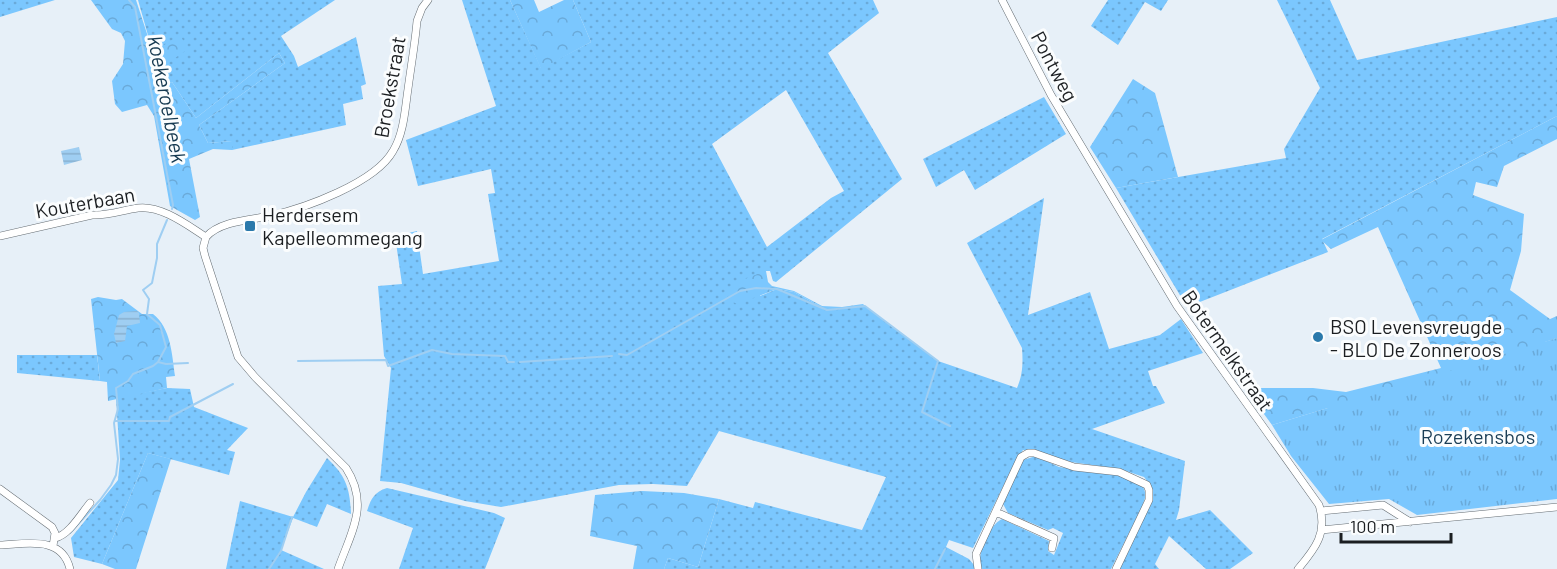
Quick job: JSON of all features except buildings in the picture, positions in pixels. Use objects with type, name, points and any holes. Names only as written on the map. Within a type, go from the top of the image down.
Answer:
[{"type":"street","name":"Broekstraat","points":[[206,237],[218,228],[281,213],[314,202],[375,172],[385,163],[394,150],[401,129],[417,21],[428,0]]},
{"type":"street","name":"Pontweg","points":[[1002,0],[1051,95],[1081,147]]},
{"type":"street","name":"Botermelkstraat","points":[[1081,147],[1177,306],[1315,498],[1321,511]]},
{"type":"street","name":"Kouterbaan","points":[[0,236],[92,215],[101,216],[141,208],[158,210],[206,237]]},
{"type":"street","points":[[206,237],[205,256],[238,357],[346,468],[356,486],[358,511],[338,569]]},
{"type":"street","points":[[978,569],[976,554],[1021,457],[1028,453],[1074,467],[1119,472],[1147,484],[1149,500],[1116,569]]},
{"type":"street","points":[[0,489],[52,527],[54,542],[70,569]]},
{"type":"street","points":[[0,545],[54,542],[90,503]]},
{"type":"street","points":[[1298,569],[1317,545],[1321,530],[1321,511],[1383,505],[1410,522]]},
{"type":"street","points":[[1321,530],[1557,507]]},
{"type":"street","points":[[996,512],[1054,538],[1052,548]]},
{"type":"green space","points":[[0,0],[55,0],[0,17]]},
{"type":"green space","points":[[91,0],[136,0],[153,52],[180,35],[188,49],[152,74],[158,87],[172,82],[196,118],[279,53],[285,63],[199,125],[208,143],[232,141],[232,150],[213,149],[189,159],[200,217],[195,220],[170,206],[154,116],[147,105],[122,112],[115,104],[112,81],[123,64],[125,41],[121,33],[112,29]]},
{"type":"green space","points":[[138,0],[335,0],[281,36],[298,67],[356,37],[366,84],[361,86],[363,99],[343,104],[346,125],[232,150],[232,141],[208,143],[199,125],[285,63],[279,53],[196,118],[172,82],[158,87],[152,73],[187,48],[153,53]]},
{"type":"green space","points":[[462,0],[510,0],[541,68],[591,42],[573,0],[873,0],[879,13],[828,53],[902,179],[776,282],[773,281],[770,271],[766,271],[760,296],[777,289],[794,292],[827,310],[865,306],[938,361],[1017,388],[1022,368],[1022,348],[967,243],[1044,198],[1028,315],[1090,292],[1109,349],[1160,335],[1181,319],[1203,353],[1148,371],[1153,386],[1156,386],[1165,403],[1092,429],[1185,461],[1176,520],[1210,510],[1253,553],[1230,569],[1206,569],[1169,536],[1155,564],[1159,569],[1119,569],[1152,500],[1152,487],[1144,477],[1120,469],[1057,460],[1037,450],[1023,450],[1016,460],[973,548],[949,540],[946,547],[969,559],[974,569],[664,569],[668,558],[698,567],[719,499],[753,508],[755,502],[862,530],[886,477],[719,431],[687,486],[619,485],[501,507],[465,501],[401,483],[380,481],[391,368],[384,356],[378,286],[402,284],[395,236],[417,231],[423,274],[499,261],[488,194],[495,193],[491,169],[418,186],[406,140],[496,106]],"holes":[[[786,90],[844,191],[831,198],[767,247],[712,144]]]},
{"type":"green space","points":[[510,0],[534,0],[539,12],[564,0],[573,0],[591,42],[541,69]]},
{"type":"green space","points":[[1108,0],[1168,0],[1161,11],[1145,2],[1118,45],[1091,26]]},
{"type":"green space","points":[[1277,0],[1330,0],[1357,60],[1557,17],[1557,116],[1322,239],[1328,252],[1187,307],[1116,188],[1286,158],[1284,149],[1320,88]]},
{"type":"green space","points":[[1133,79],[1155,93],[1178,177],[1116,188],[1090,147]]},
{"type":"green space","points":[[1044,97],[1066,134],[975,190],[964,170],[936,187],[923,159]]},
{"type":"green space","points":[[1557,116],[1557,139],[1504,166],[1497,187],[1476,182],[1473,195],[1524,214],[1521,251],[1510,290],[1550,319],[1557,316],[1557,338],[1545,342],[1557,499],[1328,408],[1272,425],[1245,388],[1313,388],[1346,392],[1441,368],[1378,227],[1331,249],[1321,240]]},
{"type":"green space","points":[[766,271],[768,282],[772,286],[794,291],[822,306],[842,307],[863,304],[865,306],[827,310],[794,292],[777,289],[737,304],[727,299],[738,284]]},
{"type":"green space","points":[[98,297],[122,299],[142,314],[153,314],[164,326],[170,342],[175,376],[166,377],[167,388],[108,401],[107,382],[100,381],[91,299]]},
{"type":"green space","name":"Rozekensbos","points":[[1557,338],[1557,499],[1417,515],[1389,499],[1329,504],[1291,456],[1272,425]]},
{"type":"green space","points":[[17,355],[97,355],[100,381],[17,373]]},
{"type":"green space","points":[[167,388],[190,389],[194,407],[248,428],[227,450],[235,452],[229,475],[148,453],[102,564],[74,557],[71,538],[118,480],[120,460],[116,398]]},
{"type":"green space","points":[[148,453],[171,459],[136,569],[115,569],[102,564]]},
{"type":"green space","points":[[1036,456],[1059,467],[1119,475],[1143,486],[1146,495],[1142,507],[1111,569],[980,569],[980,556],[988,534],[1002,519],[1049,541],[1048,551],[1054,555],[1063,533],[1053,528],[1048,530],[1008,513],[1003,504],[1023,460]]},
{"type":"green space","points":[[327,458],[346,483],[351,514],[327,504],[317,527],[293,518],[281,550],[324,569],[226,569],[240,501],[293,517]]},
{"type":"green space","points":[[387,488],[494,513],[505,518],[485,569],[399,569],[413,528],[367,511],[374,497]]},
{"type":"green space","points":[[642,491],[684,493],[719,499],[698,567],[668,558],[664,569],[633,569],[637,546],[590,536],[595,495]]},
{"type":"shaded area","points":[[79,147],[82,160],[64,165],[61,151]]},
{"type":"shaded area","points":[[137,311],[140,323],[127,326],[125,341],[116,343],[114,334],[119,315],[124,312]]},
{"type":"waterway","name":"koekeroelbeek","points":[[129,0],[135,7],[172,209]]},
{"type":"waterway","name":"koekeroelbeek","points":[[70,533],[100,500],[116,475],[118,459],[114,423],[118,409],[116,388],[128,381],[133,374],[158,362],[166,347],[160,325],[147,314],[149,299],[143,290],[152,283],[157,244],[167,220]]},
{"type":"waterway","points":[[619,354],[627,355],[740,291],[756,288],[777,289],[827,310],[865,306],[938,361],[922,412],[950,426]]},
{"type":"waterway","points":[[298,361],[386,360],[388,366],[432,350],[452,354],[505,356],[508,362],[514,362]]},
{"type":"waterway","points":[[520,362],[612,356]]},
{"type":"waterway","points":[[158,362],[188,363]]},
{"type":"waterway","points":[[115,421],[169,421],[170,417],[233,384]]},
{"type":"waterway","points":[[269,569],[281,551],[292,517]]},
{"type":"waterway","points":[[935,569],[945,549]]},
{"type":"place","name":"Herdersem Kapelleommegang","points":[[250,226]]},
{"type":"place","name":"BSO Levensvreugde - BLO De Zonneroos","points":[[1318,337]]}]
